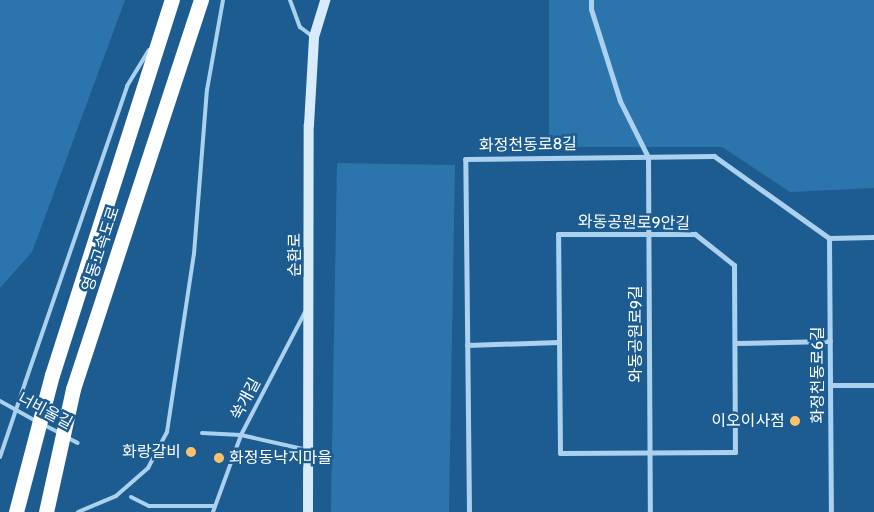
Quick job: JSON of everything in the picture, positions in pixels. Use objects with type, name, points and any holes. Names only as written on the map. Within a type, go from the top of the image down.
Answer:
[{"type":"highway","name":"영동고속도로","points":[[16,512],[52,375],[172,0]]},
{"type":"highway","name":"영동고속도로","points":[[46,512],[73,390],[201,0]]},
{"type":"main road","name":"순환로","points":[[308,512],[311,302],[310,125],[314,37],[325,0]]},
{"type":"street","points":[[592,0],[591,9],[620,101],[648,157]]},
{"type":"street","name":"화정천동로8길","points":[[469,512],[465,158],[714,156],[829,238]]},
{"type":"street","name":"와동공원로9길","points":[[648,157],[650,512]]},
{"type":"street","name":"와동공원로9안길","points":[[558,234],[648,234],[695,234],[734,265],[735,452],[560,453],[558,234]]},
{"type":"street","points":[[829,238],[874,237]]},
{"type":"street","name":"화정천동로6길","points":[[829,238],[831,512]]},
{"type":"street","points":[[734,343],[830,341]]},
{"type":"street","points":[[467,345],[559,342]]},
{"type":"street","points":[[830,385],[874,385]]},
{"type":"lane","points":[[78,512],[116,496],[148,468],[167,432],[194,254],[207,90],[223,0]]},
{"type":"lane","points":[[290,0],[300,27],[314,37]]},
{"type":"lane","points":[[0,457],[127,86],[163,27]]},
{"type":"lane","name":"쑥개길","points":[[213,512],[241,435],[311,302]]},
{"type":"lane","name":"너비울길","points":[[0,401],[78,443]]},
{"type":"lane","points":[[202,433],[241,435],[309,451]]},
{"type":"lane","points":[[131,497],[149,506],[214,506]]},
{"type":"shaded area","points":[[0,0],[125,0],[32,252],[0,288]]},
{"type":"shaded area","points":[[549,0],[874,0],[874,188],[790,192],[722,147],[549,147]]},
{"type":"shaded area","points":[[337,163],[455,165],[449,512],[331,512]]},
{"type":"place","name":"이오이사점","points":[[795,421]]},
{"type":"place","name":"화랑갈비","points":[[191,452]]},
{"type":"place","name":"화정동낙지마을","points":[[219,458]]}]
